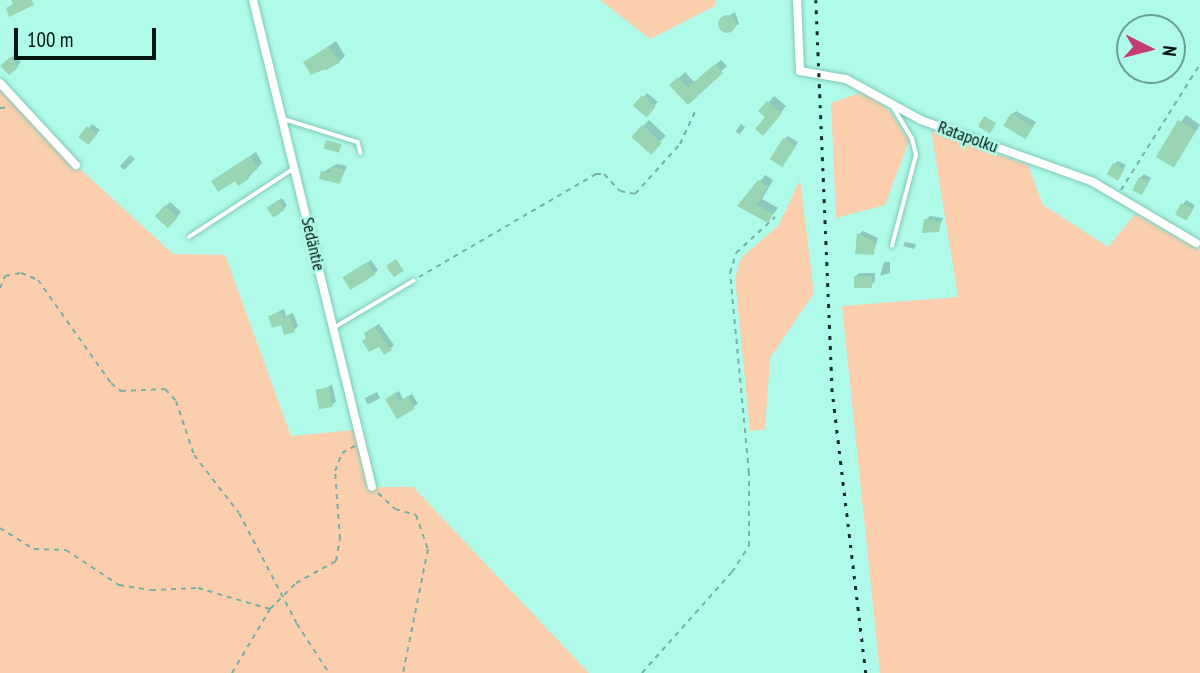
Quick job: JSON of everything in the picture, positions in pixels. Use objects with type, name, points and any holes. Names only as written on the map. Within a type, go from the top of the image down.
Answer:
[{"type":"street","name":"Sedäntie","points":[[253,0],[372,487]]},
{"type":"street","name":"Ratapolku","points":[[797,0],[800,71],[846,79],[893,107],[1093,182],[1196,243]]},
{"type":"street","points":[[0,83],[76,165]]},
{"type":"lane","points":[[892,246],[916,155],[912,139],[893,107]]},
{"type":"lane","points":[[282,118],[358,142],[361,153]]},
{"type":"lane","points":[[189,237],[295,167]]},
{"type":"lane","points":[[333,328],[413,281]]},
{"type":"path","points":[[1116,196],[1200,64]]},
{"type":"path","points":[[413,281],[596,174],[604,174],[620,191],[635,194],[680,144],[696,110]]},
{"type":"path","points":[[642,673],[732,572],[748,546],[749,473],[730,273],[736,253],[775,217]]},
{"type":"path","points":[[0,288],[5,276],[21,273],[38,280],[111,383],[121,391],[165,389],[176,401],[194,456],[239,513],[282,597],[329,673]]},
{"type":"path","points":[[232,673],[270,609],[296,583],[336,561],[340,539],[335,471],[342,453],[362,442]]},
{"type":"path","points":[[372,487],[395,509],[416,515],[428,549],[403,673]]},
{"type":"path","points":[[0,528],[34,549],[66,550],[119,585],[151,590],[198,588],[270,609]]},
{"type":"shaded area","points":[[600,0],[716,0],[715,6],[650,39]]},
{"type":"shaded area","points":[[0,81],[78,167],[173,254],[225,255],[291,436],[354,430],[362,442],[372,487],[413,487],[589,673],[0,673]]},
{"type":"shaded area","points":[[863,92],[889,110],[909,141],[885,205],[836,218],[831,103]]},
{"type":"shaded area","points":[[931,130],[1028,165],[1043,205],[1108,247],[1135,214],[1200,250],[1200,673],[880,673],[842,306],[958,297]]},
{"type":"shaded area","points":[[800,180],[814,293],[770,358],[765,429],[750,431],[735,278],[741,258],[778,226]]},
{"type":"building","points":[[11,0],[32,0],[34,5],[9,17],[6,8],[13,4]]},
{"type":"building","points":[[727,15],[733,18],[736,24],[733,30],[727,33],[721,30],[718,24],[721,18]]},
{"type":"building","points":[[329,46],[340,63],[311,75],[303,62]]},
{"type":"building","points":[[10,57],[19,67],[9,75],[0,66]]},
{"type":"building","points":[[715,64],[723,73],[688,105],[669,85],[678,77],[688,87]]},
{"type":"building","points":[[642,95],[656,107],[646,117],[633,106]]},
{"type":"building","points":[[767,101],[782,113],[763,136],[755,129],[765,117],[758,111]]},
{"type":"building","points":[[1011,113],[1033,126],[1026,139],[1003,126]]},
{"type":"building","points":[[984,116],[996,123],[990,133],[978,126]]},
{"type":"building","points":[[1178,120],[1196,131],[1174,168],[1156,157]]},
{"type":"building","points":[[642,125],[662,143],[651,155],[631,137]]},
{"type":"building","points":[[87,126],[97,134],[88,145],[78,137]]},
{"type":"building","points":[[783,138],[796,146],[782,167],[770,159]]},
{"type":"building","points":[[326,140],[341,144],[339,153],[324,149]]},
{"type":"building","points":[[250,156],[258,169],[238,186],[235,181],[218,192],[211,181]]},
{"type":"building","points":[[1113,163],[1124,169],[1118,181],[1107,174]]},
{"type":"building","points":[[331,166],[344,170],[340,184],[319,179],[321,171],[330,173]]},
{"type":"building","points":[[1139,177],[1149,182],[1142,195],[1132,190]]},
{"type":"building","points":[[758,180],[768,186],[757,205],[773,214],[768,223],[737,206]]},
{"type":"building","points":[[278,200],[285,210],[273,218],[267,208]]},
{"type":"building","points":[[1181,203],[1193,209],[1187,220],[1175,215]]},
{"type":"building","points":[[165,205],[178,217],[168,228],[155,216]]},
{"type":"building","points":[[924,219],[941,222],[939,232],[922,233]]},
{"type":"building","points":[[857,233],[875,242],[874,255],[855,254]]},
{"type":"building","points":[[396,259],[404,271],[394,277],[386,266]]},
{"type":"building","points":[[367,262],[375,275],[350,290],[342,277]]},
{"type":"building","points":[[854,276],[872,276],[872,288],[854,288]]},
{"type":"building","points":[[281,312],[283,318],[290,316],[295,332],[284,335],[281,325],[272,328],[268,316]]},
{"type":"building","points":[[374,327],[392,350],[384,355],[379,347],[369,352],[362,341],[366,338],[364,333]]},
{"type":"building","points":[[329,387],[333,407],[319,409],[315,390]]},
{"type":"building","points":[[395,393],[399,401],[408,396],[415,409],[397,419],[385,399]]},
{"type":"railway","points":[[816,0],[832,388],[866,673]]}]
